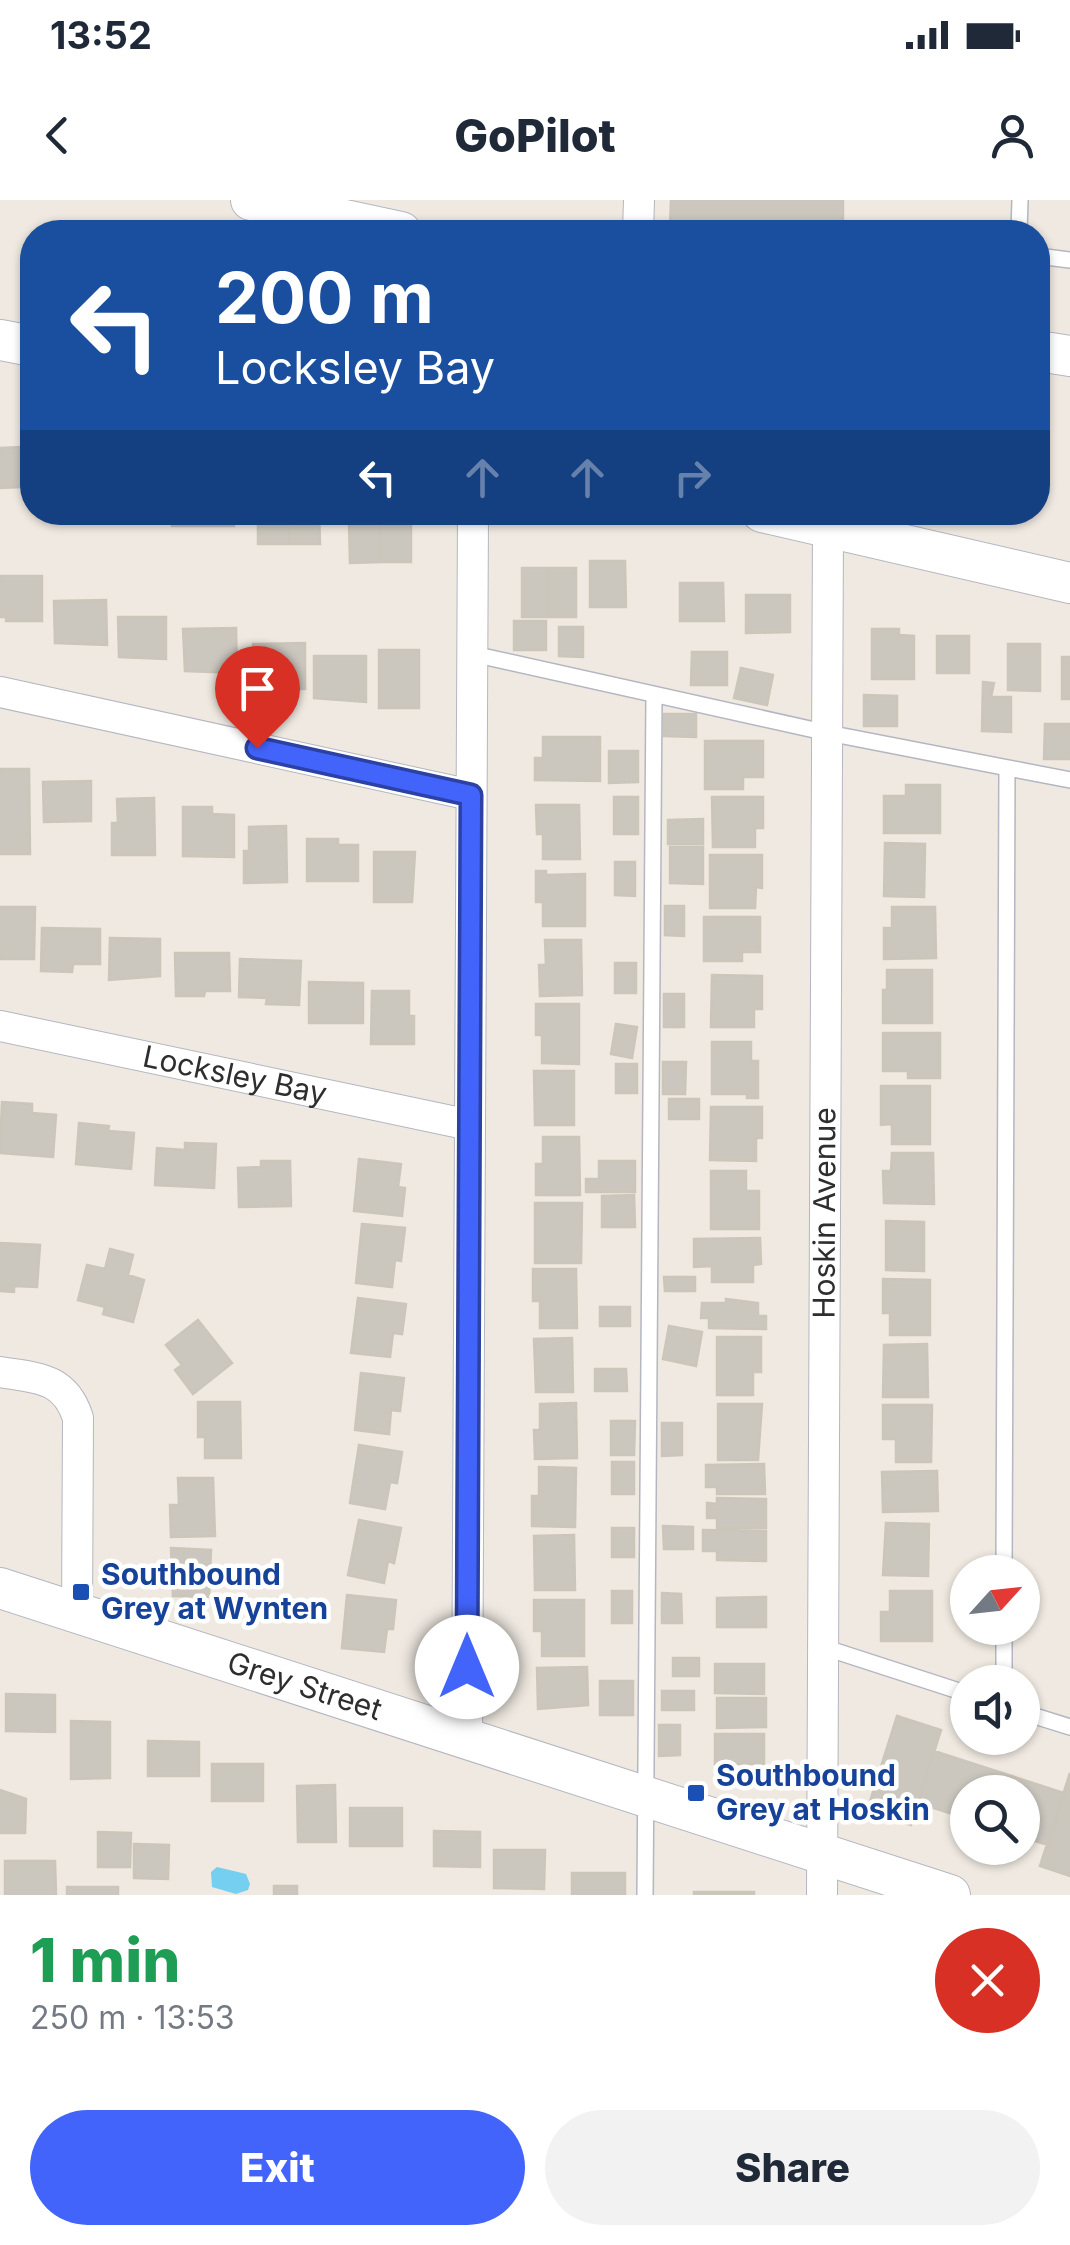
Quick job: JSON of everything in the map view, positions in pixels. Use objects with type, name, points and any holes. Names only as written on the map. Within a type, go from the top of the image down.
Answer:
[{"type":"street","points":[[251,200],[345,220]]},
{"type":"street","points":[[467,1740],[473,525]]},
{"type":"street","points":[[812,525],[1070,583]]},
{"type":"street","name":"Hoskin Avenue","points":[[822,1895],[828,529]]},
{"type":"street","points":[[0,692],[471,795]]},
{"type":"street","name":"Locksley Bay","points":[[0,1026],[470,1125]]},
{"type":"street","points":[[0,1372],[40,1379],[64,1390],[74,1403],[78,1418],[77,1616]]},
{"type":"street","name":"Grey Street","points":[[0,1588],[950,1895]]},
{"type":"lane","points":[[472,654],[828,734],[1070,780]]},
{"type":"lane","points":[[645,1895],[654,695]]},
{"type":"lane","points":[[1004,1555],[1006,770]]},
{"type":"lane","points":[[823,1647],[950,1688]]},
{"type":"lane","points":[[1040,1718],[1070,1727]]},
{"type":"water","points":[[217,1867],[246,1874],[248,1890],[236,1894],[212,1887],[211,1872]]},
{"type":"building","points":[[671,200],[843,200],[843,220],[670,220]]},
{"type":"building","points":[[20,447],[20,487],[0,488],[0,448]]},
{"type":"building","points":[[258,525],[289,525],[289,544],[258,544]]},
{"type":"building","points":[[289,525],[319,525],[320,544],[289,544]]},
{"type":"building","points":[[349,525],[380,525],[381,562],[350,563]]},
{"type":"building","points":[[380,525],[411,525],[411,562],[381,562]]},
{"type":"building","points":[[590,561],[625,561],[626,607],[590,607]]},
{"type":"building","points":[[522,568],[549,568],[549,617],[522,617]]},
{"type":"building","points":[[549,568],[576,568],[576,617],[549,617]]},
{"type":"building","points":[[0,576],[42,576],[42,621],[6,621],[6,617],[0,617]]},
{"type":"building","points":[[680,583],[723,583],[724,621],[680,621]]},
{"type":"building","points":[[746,595],[790,595],[790,632],[746,633]]},
{"type":"building","points":[[106,600],[107,645],[55,643],[54,601]]},
{"type":"building","points":[[118,617],[166,617],[166,659],[119,657]]},
{"type":"building","points":[[514,621],[546,621],[546,650],[514,650]]},
{"type":"building","points":[[559,627],[583,627],[583,657],[559,656]]},
{"type":"building","points":[[236,628],[237,673],[185,671],[183,629]]},
{"type":"building","points":[[872,629],[899,629],[899,635],[914,636],[914,679],[872,679]]},
{"type":"building","points":[[937,636],[969,636],[969,673],[937,673]]},
{"type":"building","points":[[305,643],[305,689],[253,685],[253,644]]},
{"type":"building","points":[[1008,644],[1040,644],[1040,691],[1008,690]]},
{"type":"building","points":[[379,650],[419,650],[419,708],[379,708]]},
{"type":"building","points":[[692,652],[727,652],[727,685],[691,685]]},
{"type":"building","points":[[314,656],[366,656],[366,702],[314,698]]},
{"type":"building","points":[[1062,657],[1070,657],[1070,699],[1062,699]]},
{"type":"building","points":[[741,668],[773,675],[767,705],[734,698]]},
{"type":"building","points":[[983,682],[994,683],[991,697],[1011,697],[1011,732],[982,731]]},
{"type":"building","points":[[864,695],[897,696],[897,726],[864,726]]},
{"type":"building","points":[[664,714],[696,714],[696,737],[664,736]]},
{"type":"building","points":[[1045,724],[1070,724],[1070,759],[1044,759]]},
{"type":"building","points":[[543,737],[600,737],[600,781],[535,780],[535,758],[543,758]]},
{"type":"building","points":[[705,741],[763,741],[763,777],[743,777],[743,789],[705,789]]},
{"type":"building","points":[[609,751],[638,751],[638,782],[609,783]]},
{"type":"building","points":[[0,769],[29,769],[30,854],[0,854]]},
{"type":"building","points":[[91,781],[91,821],[44,822],[43,782]]},
{"type":"building","points":[[906,785],[940,785],[940,833],[884,833],[884,796],[906,796]]},
{"type":"building","points":[[614,797],[638,797],[638,834],[614,834]]},
{"type":"building","points":[[712,797],[763,797],[763,828],[755,828],[755,847],[713,847]]},
{"type":"building","points":[[154,798],[155,855],[112,855],[112,823],[118,823],[117,799]]},
{"type":"building","points":[[536,805],[579,805],[580,859],[543,859],[543,834],[537,834]]},
{"type":"building","points":[[183,807],[212,807],[212,814],[234,815],[234,857],[183,856]]},
{"type":"building","points":[[703,819],[703,844],[668,844],[668,820]]},
{"type":"building","points":[[286,826],[287,882],[244,883],[249,827]]},
{"type":"building","points":[[307,839],[338,839],[338,845],[358,845],[358,881],[307,881]]},
{"type":"building","points":[[885,843],[925,844],[924,897],[884,896]]},
{"type":"building","points":[[670,847],[703,847],[703,884],[670,883]]},
{"type":"building","points":[[374,852],[415,852],[412,902],[374,902]]},
{"type":"building","points":[[710,855],[762,855],[762,888],[756,887],[755,908],[710,908]]},
{"type":"building","points":[[615,862],[635,862],[635,896],[615,895]]},
{"type":"building","points":[[536,871],[546,871],[546,875],[585,874],[585,926],[543,926],[543,902],[536,902]]},
{"type":"building","points":[[665,906],[684,906],[684,936],[665,935]]},
{"type":"building","points":[[0,907],[35,907],[34,959],[0,959]]},
{"type":"building","points":[[892,907],[935,907],[936,958],[884,959],[884,928],[892,928]]},
{"type":"building","points":[[704,917],[760,917],[760,952],[742,952],[742,961],[704,961]]},
{"type":"building","points":[[42,928],[100,929],[100,964],[73,964],[72,972],[41,971]]},
{"type":"building","points":[[110,938],[160,939],[160,976],[109,980]]},
{"type":"building","points":[[545,940],[581,940],[582,995],[540,996],[539,965],[546,965]]},
{"type":"building","points":[[175,953],[229,953],[230,991],[176,996]]},
{"type":"building","points":[[240,959],[301,961],[299,1005],[266,1004],[267,998],[239,997]]},
{"type":"building","points":[[615,963],[636,963],[636,993],[615,993]]},
{"type":"building","points":[[887,970],[932,970],[932,1023],[883,1023]]},
{"type":"building","points":[[712,975],[762,976],[762,1009],[754,1009],[754,1027],[711,1027]]},
{"type":"building","points":[[309,982],[363,983],[363,1023],[309,1023]]},
{"type":"building","points":[[372,991],[409,991],[414,1044],[371,1044]]},
{"type":"building","points":[[664,994],[684,994],[684,1027],[664,1027]]},
{"type":"building","points":[[536,1004],[579,1004],[579,1064],[542,1063],[542,1035],[536,1035]]},
{"type":"building","points":[[616,1024],[637,1027],[632,1058],[611,1054]]},
{"type":"building","points":[[883,1033],[940,1033],[940,1078],[908,1078],[908,1071],[883,1071]]},
{"type":"building","points":[[712,1042],[751,1042],[751,1061],[758,1061],[758,1098],[747,1098],[747,1094],[712,1094]]},
{"type":"building","points":[[663,1062],[686,1062],[685,1094],[663,1094]]},
{"type":"building","points":[[616,1064],[637,1064],[637,1093],[616,1093]]},
{"type":"building","points":[[534,1071],[574,1071],[574,1125],[535,1125]]},
{"type":"building","points":[[881,1086],[930,1086],[930,1144],[892,1144],[892,1124],[881,1125]]},
{"type":"building","points":[[669,1099],[699,1099],[699,1119],[669,1119]]},
{"type":"building","points":[[2,1102],[32,1104],[32,1113],[56,1115],[53,1157],[0,1153]]},
{"type":"building","points":[[711,1107],[762,1107],[762,1138],[756,1138],[756,1161],[710,1160]]},
{"type":"building","points":[[79,1123],[134,1133],[131,1169],[76,1164]]},
{"type":"building","points":[[543,1137],[579,1137],[580,1195],[536,1195],[536,1164],[543,1164]]},
{"type":"building","points":[[185,1143],[216,1144],[214,1188],[155,1185],[157,1148],[185,1150]]},
{"type":"building","points":[[892,1153],[933,1153],[934,1204],[884,1203],[883,1171],[891,1171]]},
{"type":"building","points":[[359,1159],[401,1164],[398,1187],[405,1188],[402,1216],[354,1211]]},
{"type":"building","points":[[261,1161],[290,1161],[291,1206],[239,1207],[238,1168],[261,1167]]},
{"type":"building","points":[[599,1161],[635,1161],[635,1192],[586,1192],[586,1179],[599,1179]]},
{"type":"building","points":[[711,1171],[746,1171],[746,1191],[759,1191],[759,1229],[711,1229]]},
{"type":"building","points":[[634,1195],[635,1227],[602,1227],[602,1196]]},
{"type":"building","points":[[535,1203],[582,1203],[581,1263],[535,1263]]},
{"type":"building","points":[[886,1221],[924,1222],[924,1271],[886,1270]]},
{"type":"building","points":[[362,1224],[405,1228],[401,1261],[395,1260],[392,1287],[356,1283]]},
{"type":"building","points":[[760,1238],[761,1264],[753,1265],[753,1282],[712,1282],[712,1266],[694,1267],[694,1239]]},
{"type":"building","points":[[0,1243],[40,1245],[37,1287],[14,1286],[14,1292],[0,1291]]},
{"type":"building","points":[[110,1249],[133,1255],[128,1275],[144,1280],[133,1322],[103,1314],[105,1307],[78,1300],[87,1265],[105,1269]]},
{"type":"building","points":[[533,1269],[576,1269],[577,1328],[540,1328],[540,1301],[533,1301]]},
{"type":"building","points":[[664,1277],[695,1277],[695,1291],[665,1291]]},
{"type":"building","points":[[883,1279],[930,1280],[930,1335],[890,1335],[890,1313],[883,1313]]},
{"type":"building","points":[[358,1298],[406,1304],[402,1334],[393,1333],[390,1357],[351,1353]]},
{"type":"building","points":[[726,1299],[758,1303],[758,1316],[766,1316],[766,1329],[709,1328],[709,1318],[701,1318],[702,1303],[726,1303]]},
{"type":"building","points":[[600,1307],[630,1307],[630,1326],[600,1326]]},
{"type":"building","points":[[198,1320],[232,1363],[193,1394],[175,1370],[182,1365],[166,1345]]},
{"type":"building","points":[[669,1326],[702,1332],[696,1366],[663,1359]]},
{"type":"building","points":[[717,1337],[761,1337],[761,1372],[753,1372],[753,1395],[717,1395]]},
{"type":"building","points":[[572,1338],[573,1392],[536,1392],[534,1339]]},
{"type":"building","points":[[927,1344],[928,1397],[883,1397],[884,1345]]},
{"type":"building","points":[[595,1369],[626,1369],[627,1391],[595,1391]]},
{"type":"building","points":[[361,1373],[404,1378],[400,1411],[391,1410],[389,1434],[355,1430]]},
{"type":"building","points":[[198,1402],[240,1402],[241,1458],[205,1458],[205,1437],[198,1437]]},
{"type":"building","points":[[576,1403],[577,1458],[535,1459],[534,1430],[540,1430],[540,1404]]},
{"type":"building","points":[[718,1404],[762,1404],[758,1460],[718,1460]]},
{"type":"building","points":[[883,1405],[932,1405],[931,1462],[896,1462],[896,1439],[883,1439]]},
{"type":"building","points":[[611,1421],[635,1421],[634,1455],[611,1455]]},
{"type":"building","points":[[662,1423],[682,1423],[682,1455],[662,1456]]},
{"type":"building","points":[[359,1445],[402,1452],[397,1483],[390,1482],[385,1509],[350,1503]]},
{"type":"building","points":[[612,1462],[634,1462],[634,1494],[612,1494]]},
{"type":"building","points":[[764,1464],[765,1494],[717,1494],[717,1487],[706,1487],[706,1465]]},
{"type":"building","points":[[539,1467],[576,1468],[575,1527],[532,1526],[532,1496],[539,1496]]},
{"type":"building","points":[[937,1471],[938,1511],[883,1512],[882,1472]]},
{"type":"building","points":[[178,1478],[213,1478],[215,1536],[171,1537],[170,1505],[179,1505]]},
{"type":"building","points":[[717,1498],[766,1499],[766,1528],[717,1528],[717,1518],[707,1518],[707,1503],[717,1504]]},
{"type":"building","points":[[359,1520],[401,1528],[394,1563],[388,1561],[384,1583],[348,1575]]},
{"type":"building","points":[[886,1523],[929,1524],[928,1576],[883,1575]]},
{"type":"building","points":[[663,1526],[693,1527],[693,1549],[664,1549]]},
{"type":"building","points":[[612,1528],[634,1528],[634,1557],[612,1557]]},
{"type":"building","points":[[703,1530],[766,1531],[766,1561],[717,1560],[717,1551],[703,1551]]},
{"type":"building","points":[[574,1535],[575,1590],[535,1590],[534,1536]]},
{"type":"building","points":[[171,1548],[211,1550],[209,1597],[173,1596]]},
{"type":"building","points":[[612,1591],[632,1591],[632,1623],[612,1623]]},
{"type":"building","points":[[890,1591],[932,1591],[932,1641],[881,1641],[881,1612],[890,1612]]},
{"type":"building","points":[[662,1593],[681,1594],[682,1623],[662,1623]]},
{"type":"building","points":[[347,1595],[396,1600],[393,1629],[387,1629],[384,1652],[342,1648]]},
{"type":"building","points":[[766,1597],[766,1627],[717,1627],[717,1598]]},
{"type":"building","points":[[534,1600],[584,1600],[584,1656],[542,1656],[542,1631],[534,1631]]},
{"type":"building","points":[[673,1658],[699,1658],[699,1676],[673,1676]]},
{"type":"building","points":[[715,1664],[764,1664],[764,1694],[715,1693]]},
{"type":"building","points":[[587,1667],[588,1705],[538,1709],[537,1668]]},
{"type":"building","points":[[600,1681],[633,1681],[633,1715],[600,1715]]},
{"type":"building","points":[[662,1691],[694,1691],[694,1710],[662,1710]]},
{"type":"building","points":[[6,1694],[55,1695],[55,1732],[6,1731]]},
{"type":"building","points":[[717,1698],[766,1698],[766,1727],[717,1728]]},
{"type":"building","points":[[897,1716],[941,1730],[911,1825],[867,1811]]},
{"type":"building","points":[[71,1721],[110,1722],[110,1778],[71,1779]]},
{"type":"building","points":[[659,1725],[680,1725],[680,1755],[659,1756]]},
{"type":"building","points":[[715,1734],[764,1734],[764,1764],[715,1764]]},
{"type":"building","points":[[148,1741],[199,1742],[199,1776],[148,1776]]},
{"type":"building","points":[[934,1751],[1008,1775],[950,1775],[950,1813],[918,1803]]},
{"type":"building","points":[[212,1764],[263,1764],[263,1801],[212,1801]]},
{"type":"building","points":[[1070,1773],[1070,1876],[1040,1866]]},
{"type":"building","points":[[335,1785],[336,1842],[298,1842],[297,1786]]},
{"type":"building","points":[[1040,1785],[1064,1793],[1048,1845],[1040,1843]]},
{"type":"building","points":[[0,1790],[26,1799],[25,1833],[0,1833]]},
{"type":"building","points":[[350,1808],[402,1808],[402,1846],[350,1846]]},
{"type":"building","points":[[434,1831],[480,1832],[480,1867],[434,1866]]},
{"type":"building","points":[[98,1832],[131,1833],[130,1867],[98,1867]]},
{"type":"building","points":[[134,1844],[169,1845],[168,1879],[134,1878]]},
{"type":"building","points":[[494,1850],[545,1850],[544,1889],[494,1888]]},
{"type":"building","points":[[5,1861],[55,1861],[56,1895],[5,1895]]},
{"type":"building","points":[[572,1873],[625,1873],[625,1895],[572,1895]]},
{"type":"building","points":[[274,1886],[297,1886],[297,1895],[274,1895]]},
{"type":"building","points":[[67,1887],[118,1887],[118,1895],[67,1895]]},
{"type":"building","points":[[754,1892],[754,1895],[694,1895]]},
{"type":"place","name":"Southbound Grey at Wynten","points":[[81,1592]]},
{"type":"place","name":"Southbound Grey at Hoskin","points":[[696,1793]]},
{"type":"route","points":[[257,748],[471,795],[467,1667]]}]
